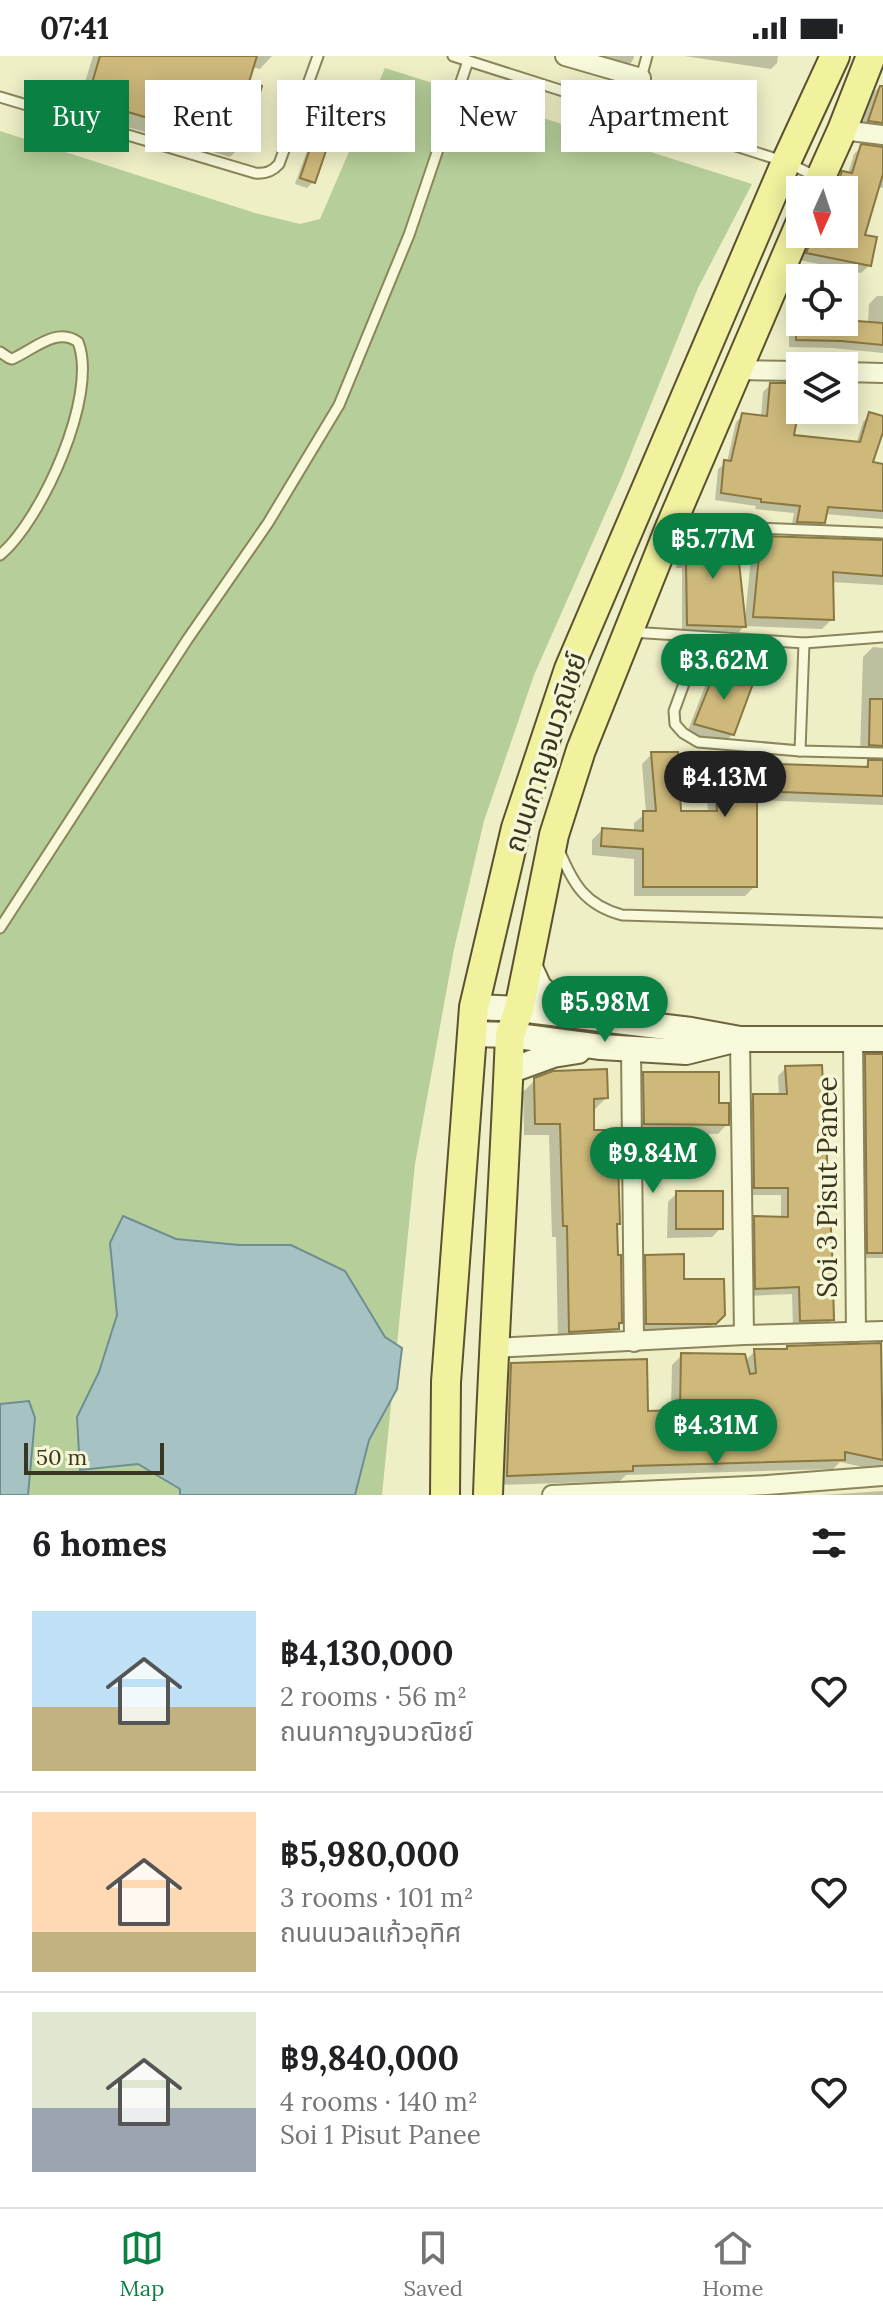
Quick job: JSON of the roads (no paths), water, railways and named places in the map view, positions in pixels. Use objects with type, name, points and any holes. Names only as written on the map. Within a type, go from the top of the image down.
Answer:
[{"type":"main road","name":"ถนนกาญจนวณิชย์","points":[[445,1495],[446,1382],[474,1020],[516,828],[569,669],[786,162],[835,56]]},
{"type":"main road","points":[[822,176],[871,56]]},
{"type":"main road","name":"ถนนกาญจนวณิชย์","points":[[488,1495],[509,1071],[515,1022],[554,835],[581,750],[628,632],[790,248]]},
{"type":"street","points":[[565,56],[641,78]]},
{"type":"street","points":[[842,130],[883,135]]},
{"type":"street","points":[[737,370],[786,371]]},
{"type":"street","points":[[858,372],[883,373]]},
{"type":"street","points":[[528,963],[539,987],[570,1016]]},
{"type":"street","points":[[474,1020],[515,1022],[570,1016],[740,1039],[883,1039]]},
{"type":"street","points":[[515,1022],[601,1047],[686,1052],[740,1039]]},
{"type":"street","points":[[740,1039],[744,1335]]},
{"type":"street","name":"Soi 3 Pisut Panee","points":[[853,1041],[856,1332]]},
{"type":"street","points":[[509,1071],[553,1055],[601,1047]]},
{"type":"street","points":[[631,1049],[634,1342]]},
{"type":"street","points":[[493,1348],[883,1331]]},
{"type":"street","points":[[552,1495],[767,1490],[883,1476]]},
{"type":"lane","points":[[0,97],[255,173],[264,173],[274,170],[279,164],[318,56]]},
{"type":"lane","points":[[453,56],[786,162],[806,176]]},
{"type":"lane","points":[[641,78],[647,56]]},
{"type":"lane","points":[[0,928],[187,640],[268,523],[339,405],[409,235],[468,61]]},
{"type":"lane","points":[[0,352],[12,359],[53,338],[64,336],[78,342],[82,361],[79,403],[62,454],[25,528],[0,555]]},
{"type":"lane","points":[[671,525],[883,533]]},
{"type":"lane","points":[[628,632],[804,643],[883,637]]},
{"type":"lane","points":[[701,637],[674,711],[675,724],[683,733],[698,742],[800,751],[883,753]]},
{"type":"lane","points":[[800,751],[804,643]]},
{"type":"lane","points":[[554,835],[569,874],[578,887],[590,900],[622,915],[883,923]]},
{"type":"water","points":[[123,1216],[176,1239],[239,1245],[291,1245],[345,1271],[385,1337],[402,1348],[397,1389],[369,1440],[355,1495],[180,1495],[180,1489],[138,1464],[80,1470],[77,1417],[99,1372],[117,1315],[110,1243]]},
{"type":"water","points":[[29,1401],[35,1418],[28,1495],[0,1495],[0,1404]]}]
